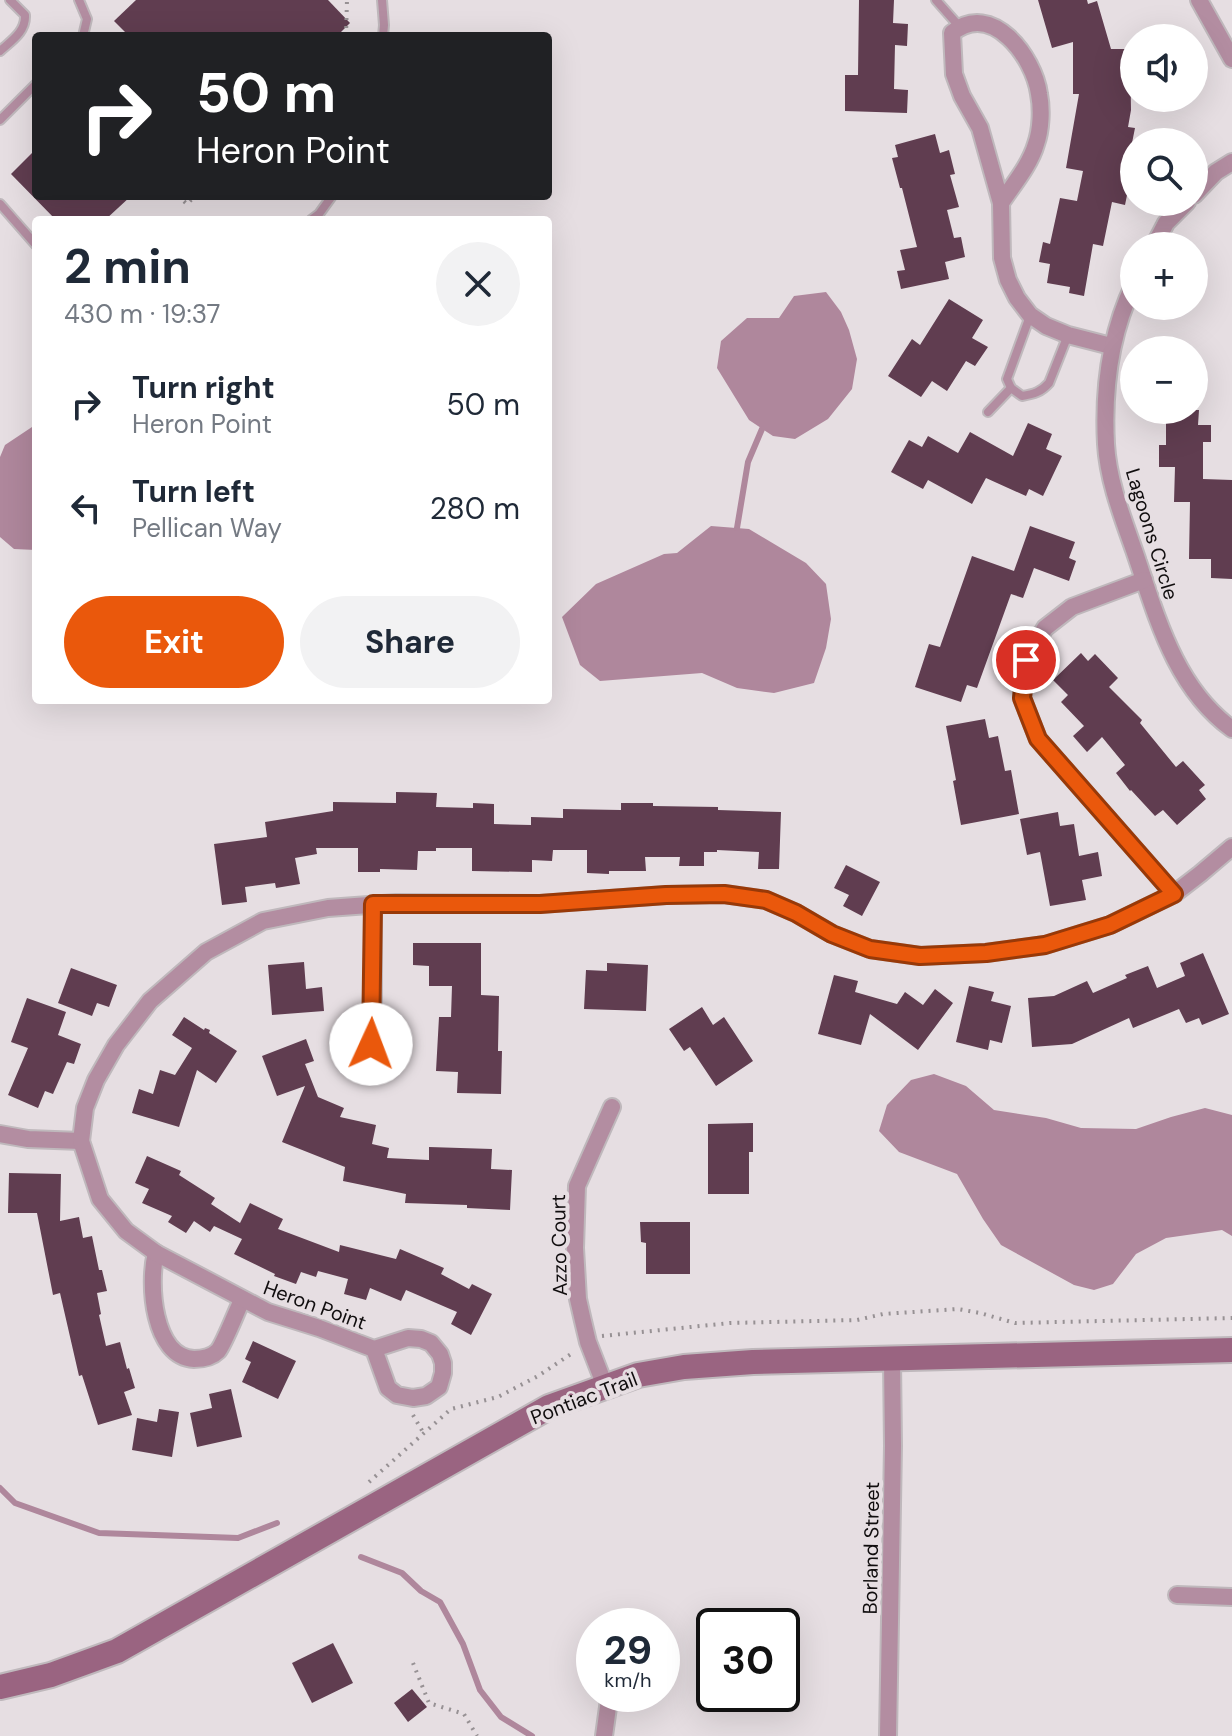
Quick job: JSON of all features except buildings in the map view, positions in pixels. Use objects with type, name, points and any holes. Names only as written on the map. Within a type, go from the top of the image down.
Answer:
[{"type":"main road","name":"Pontiac Trail","points":[[0,1687],[51,1675],[117,1651],[498,1434],[549,1407],[638,1375],[684,1367],[753,1362],[1232,1350]]},
{"type":"street","points":[[1199,0],[1232,59]]},
{"type":"street","points":[[1001,203],[1036,145],[1040,95],[1032,66],[1011,33],[1000,22],[968,19],[952,33],[954,74],[980,128],[1001,203],[1002,258],[1008,280],[1030,315],[1046,326],[1111,346]]},
{"type":"street","points":[[1208,180],[1232,162]]},
{"type":"street","points":[[1161,232],[1173,216]]},
{"type":"street","name":"Lagoons Circle","points":[[1120,316],[1111,346],[1105,401],[1106,447],[1117,501],[1166,643],[1192,689],[1232,729]]},
{"type":"street","points":[[1144,580],[1072,607],[1045,628],[1026,660],[1022,698],[1038,739],[1174,894]]},
{"type":"street","name":"Heron Point","points":[[374,1349],[388,1388],[397,1395],[413,1398],[426,1396],[439,1387],[443,1363],[431,1343],[408,1338],[374,1349],[268,1312],[156,1253],[126,1231],[100,1199],[81,1141],[85,1108],[96,1080],[116,1045],[150,1001],[206,952],[263,921],[328,908],[373,904],[540,904],[724,894],[766,900],[832,934],[870,949],[920,956],[986,953],[1045,945],[1110,925],[1174,894],[1232,847]]},
{"type":"street","points":[[370,1068],[373,904]]},
{"type":"street","name":"Azzo Court","points":[[605,1386],[588,1342],[578,1299],[575,1248],[577,1186],[612,1107]]},
{"type":"street","points":[[0,1134],[28,1139],[81,1141]]},
{"type":"street","name":"Heron Point","points":[[156,1253],[152,1267],[153,1299],[161,1329],[174,1351],[183,1357],[207,1357],[218,1351],[242,1300]]},
{"type":"street","name":"Borland Street","points":[[888,1736],[892,1360]]},
{"type":"street","points":[[1177,1595],[1232,1597]]},
{"type":"street","points":[[604,1736],[607,1712]]},
{"type":"lane","points":[[0,51],[26,24],[25,15],[10,0]]},
{"type":"lane","points":[[79,0],[87,19],[84,32]]},
{"type":"lane","points":[[382,0],[383,32]]},
{"type":"lane","points":[[936,0],[958,25]]},
{"type":"lane","points":[[0,120],[32,88]]},
{"type":"lane","points":[[316,216],[329,200]]},
{"type":"lane","points":[[0,204],[32,240]]},
{"type":"lane","points":[[1030,315],[1007,379],[1011,388],[1022,396],[1035,394],[1049,383],[1068,335]]},
{"type":"lane","points":[[988,412],[1011,388]]},
{"type":"path","points":[[346,32],[347,0]]},
{"type":"path","points":[[369,1482],[451,1409],[498,1397],[538,1376],[597,1336],[730,1323],[857,1320],[883,1314],[958,1309],[1015,1323],[1232,1318]]},
{"type":"path","points":[[413,1663],[429,1703],[464,1714],[477,1736]]},
{"type":"shaded area","points":[[826,292],[841,312],[857,359],[852,389],[828,419],[795,439],[773,436],[749,420],[717,368],[721,341],[747,318],[779,318],[794,296]]},
{"type":"shaded area","points":[[32,427],[32,550],[14,549],[0,537],[0,457],[5,445]]},
{"type":"shaded area","points":[[711,526],[749,529],[806,563],[826,584],[831,619],[826,648],[814,683],[774,693],[737,688],[702,673],[600,681],[580,665],[562,617],[596,584],[664,554],[677,553]]},
{"type":"shaded area","points":[[934,1074],[966,1086],[994,1110],[1046,1118],[1081,1128],[1136,1129],[1205,1108],[1232,1115],[1232,1236],[1222,1230],[1166,1238],[1136,1254],[1113,1284],[1094,1290],[1074,1285],[1001,1245],[957,1174],[899,1152],[879,1131],[887,1105],[911,1080]]},
{"type":"waterway","points":[[737,528],[748,462],[762,429]]},
{"type":"waterway","points":[[0,1488],[15,1503],[99,1533],[238,1538],[277,1523]]},
{"type":"waterway","points":[[361,1557],[402,1573],[421,1591],[440,1602],[463,1644],[480,1690],[501,1717],[532,1736]]},
{"type":"route","points":[[371,1044],[373,904],[540,904],[724,894],[766,900],[832,934],[870,949],[920,956],[986,953],[1045,945],[1110,925],[1174,894],[1038,739],[1022,698],[1026,660]]}]
